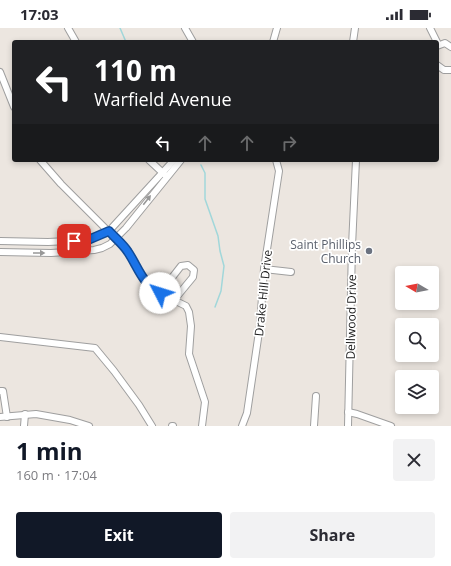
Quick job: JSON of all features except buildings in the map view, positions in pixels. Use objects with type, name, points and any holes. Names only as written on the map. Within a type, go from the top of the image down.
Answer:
[{"type":"street","points":[[68,28],[75,40]]},
{"type":"street","points":[[185,28],[192,40]]},
{"type":"street","points":[[274,40],[277,28]]},
{"type":"street","points":[[353,40],[355,28]]},
{"type":"street","points":[[430,28],[435,40]]},
{"type":"street","points":[[439,44],[445,43],[451,47]]},
{"type":"street","points":[[439,66],[444,70],[451,70]]},
{"type":"street","points":[[0,72],[12,102]]},
{"type":"street","points":[[42,162],[61,184],[128,251],[144,280],[153,290],[186,306],[189,312],[191,326],[189,354],[205,402],[202,426]]},
{"type":"street","points":[[151,162],[164,174]]},
{"type":"street","points":[[0,252],[51,253],[94,250],[110,244],[126,228],[173,162]]},
{"type":"street","points":[[0,241],[48,242],[88,240],[109,231],[164,174],[179,162]]},
{"type":"street","name":"Drake Hill Drive","points":[[242,426],[247,412],[260,325],[264,269],[279,171],[277,162]]},
{"type":"street","name":"Dellwood Drive","points":[[348,426],[352,238],[356,162]]},
{"type":"street","points":[[160,293],[181,266],[188,265],[194,270],[193,277],[174,300]]},
{"type":"street","points":[[264,269],[291,272]]},
{"type":"street","points":[[0,337],[95,348],[118,376],[152,426]]},
{"type":"street","points":[[0,391],[3,391],[7,417]]},
{"type":"street","points":[[314,426],[316,396]]},
{"type":"street","points":[[348,412],[391,426]]},
{"type":"street","points":[[24,426],[25,414]]},
{"type":"street","points":[[0,417],[36,414],[70,420],[89,426]]},
{"type":"waterway","points":[[120,28],[125,40]]},
{"type":"waterway","points":[[201,165],[205,173],[205,199],[218,236],[224,266],[221,291],[215,307]]},
{"type":"place","name":"Saint Phillips Church","points":[[369,251]]},
{"type":"route","points":[[74,241],[88,240],[109,231],[128,251],[144,280],[153,290],[160,293]]}]
